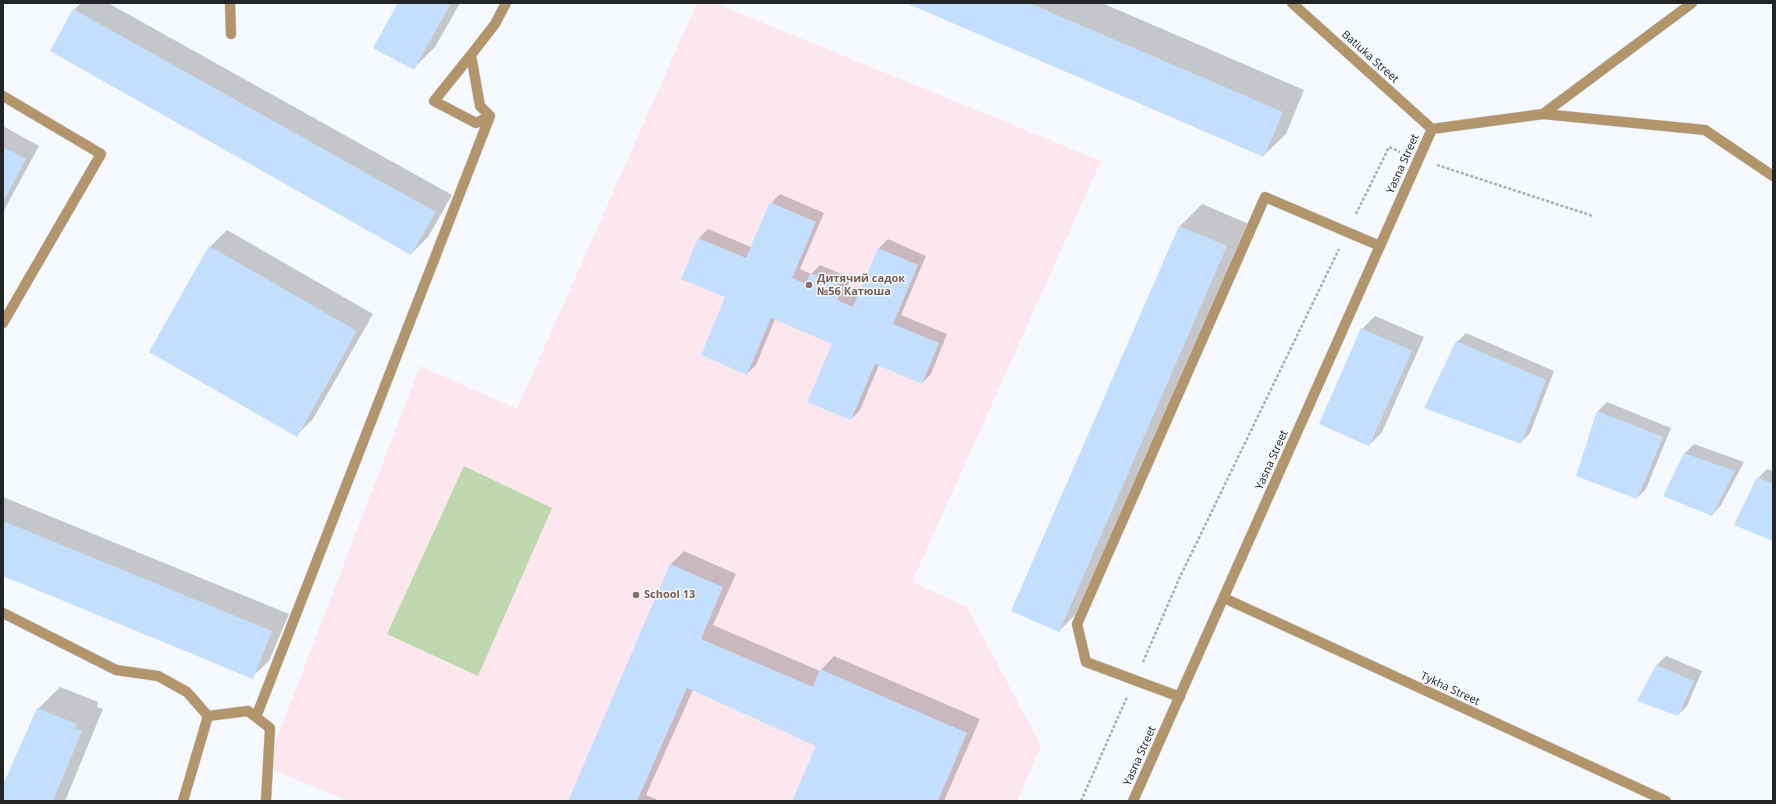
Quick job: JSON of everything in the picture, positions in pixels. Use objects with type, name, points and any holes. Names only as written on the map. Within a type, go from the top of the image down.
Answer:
[{"type":"street","points":[[230,3],[231,34]]},
{"type":"street","points":[[490,116],[476,123],[434,101],[495,24],[506,3]]},
{"type":"street","name":"Batiuka Street","points":[[1292,3],[1432,129]]},
{"type":"street","points":[[1543,114],[1692,3]]},
{"type":"street","points":[[471,55],[480,106],[490,116]]},
{"type":"street","points":[[3,96],[101,154],[3,323]]},
{"type":"street","points":[[1432,129],[1543,114],[1705,130],[1773,176]]},
{"type":"street","points":[[256,717],[490,116]]},
{"type":"street","name":"Yasna Street","points":[[1133,801],[1432,129]]},
{"type":"street","points":[[1180,697],[1086,662],[1077,624],[1265,197],[1380,246]]},
{"type":"street","name":"Tykha Street","points":[[1224,598],[1666,801]]},
{"type":"street","points":[[3,613],[116,670],[158,676],[187,692],[208,716]]},
{"type":"street","points":[[208,716],[248,711],[270,728],[266,801]]},
{"type":"street","points":[[183,801],[208,716]]},
{"type":"shaded area","points":[[697,3],[714,3],[1101,161],[912,582],[967,607],[1041,746],[1017,801],[348,801],[266,767],[420,366],[517,409]]},
{"type":"green space","points":[[464,466],[552,508],[478,676],[387,634]]},
{"type":"building","points":[[398,3],[451,3],[414,70],[373,48]]},
{"type":"building","points":[[906,3],[1029,3],[1283,112],[1264,157]]},
{"type":"building","points":[[73,9],[436,212],[411,255],[50,51]]},
{"type":"building","points":[[3,147],[26,159],[3,202]]},
{"type":"building","points":[[770,202],[816,222],[792,278],[806,284],[810,273],[843,287],[837,300],[853,307],[878,248],[918,265],[893,324],[939,343],[922,384],[875,364],[851,420],[807,402],[832,344],[771,318],[747,375],[701,355],[725,297],[681,279],[698,238],[746,258]]},
{"type":"building","points":[[1179,226],[1227,246],[1059,632],[1011,611]]},
{"type":"building","points":[[209,246],[357,331],[297,437],[149,352]]},
{"type":"building","points":[[1361,328],[1412,351],[1369,446],[1319,424]]},
{"type":"building","points":[[1456,341],[1546,380],[1521,444],[1424,408]]},
{"type":"building","points":[[1597,411],[1663,437],[1637,499],[1576,476]]},
{"type":"building","points":[[1684,453],[1735,471],[1712,516],[1663,496]]},
{"type":"building","points":[[1757,477],[1773,484],[1773,541],[1734,525]]},
{"type":"building","points":[[3,521],[272,631],[253,679],[3,576]]},
{"type":"building","points":[[670,564],[723,587],[701,639],[813,687],[820,669],[967,733],[938,801],[792,801],[816,746],[687,688],[637,801],[568,801]]},
{"type":"building","points":[[1656,665],[1694,681],[1678,716],[1637,701]]},
{"type":"building","points":[[37,708],[77,724],[75,729],[82,731],[53,801],[3,801],[3,785]]},
{"type":"place","name":"Дитячий садок №56 Катюша","points":[[809,285]]},
{"type":"place","name":"School 13","points":[[636,595]]}]
